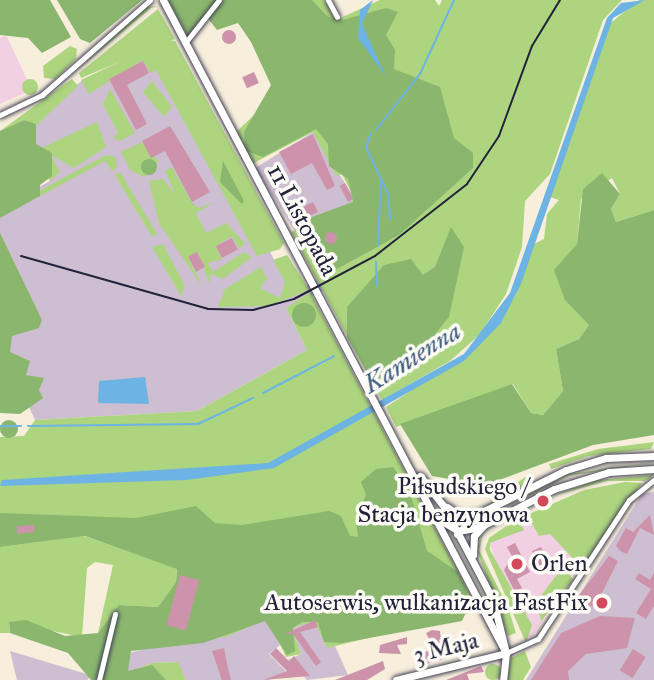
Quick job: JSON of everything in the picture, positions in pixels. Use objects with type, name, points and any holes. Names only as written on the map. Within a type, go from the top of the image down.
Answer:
[{"type":"street","points":[[0,115],[42,95],[150,0]]},
{"type":"street","name":"11 Listopada","points":[[163,0],[457,552],[506,653]]},
{"type":"street","points":[[185,43],[219,0]]},
{"type":"street","points":[[328,0],[337,17]]},
{"type":"street","points":[[457,552],[458,531],[478,514],[586,463],[654,456]]},
{"type":"street","name":"11 Listopada","points":[[407,459],[443,505],[476,566],[499,615],[506,653]]},
{"type":"street","points":[[438,518],[458,531],[484,525],[569,483],[654,469]]},
{"type":"street","points":[[503,680],[506,653],[538,639],[629,500],[654,480]]},
{"type":"street","points":[[443,505],[461,516],[478,514]]},
{"type":"street","points":[[476,566],[472,546],[484,525]]},
{"type":"street","points":[[99,680],[116,614]]},
{"type":"street","name":"3 Maja","points":[[396,680],[506,653]]},
{"type":"shaded area","points":[[6,35],[32,90],[0,104],[0,38]]},
{"type":"shaded area","points":[[159,44],[292,293],[323,277],[381,264],[286,308],[307,350],[197,411],[35,420],[0,345],[0,208],[50,181],[30,134],[51,106],[84,79]]},
{"type":"shaded area","points":[[313,132],[355,200],[298,236],[255,168]]},
{"type":"shaded area","points":[[654,492],[654,680],[526,680],[642,494]]},
{"type":"shaded area","points":[[536,511],[577,564],[533,636],[524,639],[489,542]]},
{"type":"shaded area","points":[[268,618],[280,645],[269,654],[286,671],[269,680],[186,680],[177,662],[152,663],[113,679],[121,655]]},
{"type":"shaded area","points":[[314,621],[327,647],[335,646],[348,675],[307,680],[288,660],[301,654],[292,628]]},
{"type":"shaded area","points":[[10,651],[90,675],[88,680],[17,680]]},
{"type":"green space","points":[[0,0],[50,0],[71,37],[42,53],[28,38],[0,35]]},
{"type":"green space","points":[[57,0],[142,0],[90,43],[80,39]]},
{"type":"green space","points":[[168,0],[312,0],[328,17],[343,20],[386,8],[398,12],[386,35],[395,50],[394,69],[440,87],[454,138],[473,153],[473,168],[399,235],[335,270],[318,270],[298,222],[353,202],[348,179],[329,166],[328,144],[316,129],[263,157],[246,151],[244,132],[271,85],[251,42],[238,23],[217,30],[206,16],[188,37]]},
{"type":"green space","points":[[293,0],[324,0],[336,20],[380,0],[435,0],[439,6],[442,0],[622,0],[603,20],[550,174],[525,201],[522,247],[506,294],[480,334],[450,361],[382,400],[291,232],[355,200],[342,174],[336,176],[313,132],[250,165],[234,134],[291,80]]},
{"type":"green space","points":[[639,0],[654,0],[654,210],[616,222],[611,209],[620,194],[612,178],[581,199],[577,244],[561,286],[589,325],[579,339],[556,349],[563,391],[543,415],[531,413],[513,384],[396,427],[386,407],[476,348],[515,296],[532,245],[544,239],[547,214],[559,200],[550,197],[608,25]]},
{"type":"green space","points":[[159,6],[151,8],[79,69],[145,7]]},
{"type":"green space","points":[[158,9],[175,39],[81,78],[79,73]]},
{"type":"green space","points":[[166,40],[175,41],[284,243],[280,249],[257,256],[156,70],[150,73],[143,60],[89,94],[81,80]]},
{"type":"green space","points":[[70,46],[77,49],[76,59],[55,79],[44,78],[43,66]]},
{"type":"green space","points":[[30,79],[36,81],[36,93],[30,95],[24,93],[22,87],[24,81]]},
{"type":"green space","points":[[72,79],[78,86],[37,125],[24,120],[0,131]]},
{"type":"green space","points":[[152,81],[172,107],[164,117],[143,92]]},
{"type":"green space","points":[[110,89],[135,133],[120,141],[113,138],[118,133],[103,104]]},
{"type":"green space","points":[[24,120],[36,124],[36,144],[52,153],[52,176],[40,185],[40,196],[0,218],[0,131]]},
{"type":"green space","points":[[97,122],[106,147],[74,168],[51,155],[60,172],[50,181],[35,151]]},
{"type":"green space","points":[[142,142],[159,161],[144,177],[130,170],[121,152]]},
{"type":"green space","points":[[106,155],[116,157],[117,168],[112,171],[105,161],[40,196],[39,191]]},
{"type":"green space","points":[[149,159],[155,161],[155,173],[149,175],[143,173],[141,167],[143,161]]},
{"type":"green space","points":[[223,161],[244,201],[242,204],[220,182]]},
{"type":"green space","points":[[172,167],[192,203],[199,208],[215,202],[196,213],[206,233],[226,223],[245,243],[239,249],[232,236],[216,246],[222,259],[208,263],[213,272],[244,252],[252,257],[223,279],[210,274],[209,284],[198,252],[188,257],[203,288],[159,223],[149,181],[163,179],[175,195],[165,171]]},
{"type":"green space","points":[[120,172],[157,234],[152,237],[115,175]]},
{"type":"green space","points":[[602,173],[620,194],[611,209],[616,222],[654,210],[654,435],[593,445],[486,485],[432,476],[400,424],[512,384],[531,413],[543,415],[563,391],[556,349],[579,339],[589,325],[565,300],[554,270],[577,244],[583,189]]},
{"type":"green space","points":[[451,227],[464,247],[449,317],[410,365],[373,383],[347,337],[347,307],[384,265],[411,259],[423,275],[435,267]]},
{"type":"green space","points":[[0,233],[42,320],[39,328],[12,336],[10,352],[30,361],[26,375],[44,378],[39,390],[43,398],[20,414],[0,413]]},
{"type":"green space","points":[[163,244],[185,286],[181,296],[152,247]]},
{"type":"green space","points":[[287,255],[309,290],[269,306],[218,307],[225,289],[261,267],[267,279],[260,288],[280,298],[285,282],[273,260]]},
{"type":"green space","points":[[310,292],[479,611],[327,648],[314,621],[292,628],[301,654],[286,657],[268,618],[226,637],[152,643],[121,654],[112,679],[152,663],[178,662],[186,680],[100,680],[115,614],[191,632],[208,571],[85,533],[0,538],[0,437],[24,436],[35,420],[197,411],[307,350],[286,308]]},
{"type":"green space","points":[[304,303],[313,306],[316,315],[313,324],[304,327],[295,324],[292,315],[295,306]]},
{"type":"green space","points":[[9,420],[15,423],[18,429],[15,435],[9,438],[3,435],[0,429],[3,423]]},
{"type":"green space","points":[[654,442],[651,449],[589,456],[551,469],[549,464],[598,449]]},
{"type":"green space","points":[[654,462],[568,476],[482,519],[569,474]]},
{"type":"green space","points":[[393,467],[409,489],[427,551],[458,572],[464,584],[470,604],[462,621],[342,643],[324,642],[318,622],[302,622],[293,628],[295,651],[287,655],[265,621],[203,643],[131,651],[128,671],[152,665],[166,680],[91,680],[68,653],[10,633],[9,622],[26,620],[65,636],[98,633],[119,605],[158,607],[176,582],[177,569],[85,536],[0,547],[0,513],[136,518],[196,506],[215,523],[242,525],[329,511],[341,516],[350,536],[358,537],[356,519],[366,495],[361,482],[376,469]]},
{"type":"green space","points":[[529,474],[532,478],[482,516],[479,512]]},
{"type":"green space","points":[[654,475],[645,481],[607,481],[553,496],[597,480]]},
{"type":"green space","points":[[625,482],[642,483],[582,568],[550,534],[539,536],[527,515],[584,490]]},
{"type":"green space","points":[[518,518],[524,530],[490,543],[490,550],[532,625],[526,643],[485,549],[489,538]]},
{"type":"green space","points":[[484,530],[479,550],[508,607],[516,633],[508,636],[477,550]]},
{"type":"green space","points":[[84,536],[177,568],[176,582],[158,607],[120,605],[98,633],[113,565],[95,562],[87,568],[82,637],[9,622],[10,633],[0,633],[0,547]]},
{"type":"green space","points":[[564,565],[573,580],[541,621],[537,601]]},
{"type":"green space","points":[[525,651],[531,667],[523,680],[507,680],[511,658]]},
{"type":"green space","points":[[493,664],[499,666],[499,678],[493,680],[487,678],[485,672],[487,666]]},
{"type":"water","points":[[373,0],[362,24],[386,77],[358,38],[360,10]]},
{"type":"water","points":[[645,0],[613,18],[521,284],[501,323],[464,361],[274,468],[187,480],[0,486],[2,480],[268,463],[464,354],[510,293],[607,18],[621,3]]},
{"type":"water","points":[[145,377],[149,404],[98,403],[99,381]]},
{"type":"building","points":[[226,30],[232,30],[236,37],[232,44],[226,44],[222,40],[222,34]]},
{"type":"building","points":[[143,61],[149,73],[127,85],[147,124],[136,130],[109,79]]},
{"type":"building","points":[[254,72],[259,83],[247,88],[242,77]]},
{"type":"building","points":[[170,126],[210,192],[192,202],[165,151],[151,158],[142,141]]},
{"type":"building","points":[[313,134],[335,186],[327,190],[312,163],[291,174],[279,152]]},
{"type":"building","points":[[345,183],[353,199],[348,202],[340,186]]},
{"type":"building","points":[[313,202],[318,212],[297,223],[292,213]]},
{"type":"building","points":[[331,232],[337,238],[331,244],[325,238]]},
{"type":"building","points":[[232,238],[238,250],[222,258],[216,246]]},
{"type":"building","points":[[197,252],[205,267],[196,272],[188,257]]},
{"type":"building","points":[[650,515],[654,535],[640,528],[627,554],[622,552],[616,546],[626,528],[633,532]]},
{"type":"building","points":[[34,525],[34,532],[17,534],[17,526]]},
{"type":"building","points":[[515,543],[530,572],[517,579],[522,588],[515,592],[504,570],[512,556],[507,547]]},
{"type":"building","points":[[541,547],[550,566],[541,570],[532,551]]},
{"type":"building","points":[[609,556],[618,561],[600,597],[608,601],[602,612],[577,598]]},
{"type":"building","points":[[639,573],[650,580],[654,573],[654,606],[646,619],[636,613],[651,589],[635,579]]},
{"type":"building","points":[[180,575],[199,580],[186,630],[167,625]]},
{"type":"building","points":[[600,616],[635,618],[627,648],[586,654],[568,671],[569,680],[531,680],[561,633]]},
{"type":"building","points":[[315,620],[318,627],[300,632],[321,662],[316,666],[293,634],[285,634]]},
{"type":"building","points":[[432,630],[440,631],[442,647],[475,640],[477,649],[423,665],[419,654],[434,649],[426,633]]},
{"type":"building","points":[[407,637],[407,644],[397,645],[401,654],[379,653],[380,645]]},
{"type":"building","points":[[224,648],[231,680],[222,680],[212,651]]},
{"type":"building","points":[[276,648],[289,661],[294,656],[310,676],[263,680],[287,671],[270,654]]},
{"type":"building","points":[[633,649],[646,657],[632,678],[620,670]]},
{"type":"building","points":[[383,661],[385,669],[367,680],[335,680]]},
{"type":"building","points":[[481,666],[484,672],[467,674],[469,680],[446,680]]},
{"type":"waterway","points":[[376,130],[420,74],[454,0]]},
{"type":"waterway","points":[[371,133],[366,147],[388,194],[390,219]]},
{"type":"waterway","points":[[378,246],[381,181]]},
{"type":"waterway","points":[[376,262],[377,285]]},
{"type":"waterway","points":[[263,393],[334,356]]},
{"type":"waterway","points":[[28,426],[198,424],[253,398]]},
{"type":"waterway","points":[[0,426],[21,426]]},
{"type":"railway","points":[[21,256],[208,309],[253,310],[294,299],[375,256],[467,184],[499,136],[532,46],[560,0]]},
{"type":"place","name":"Piłsudskiego / Stacja benzynowa","points":[[543,501]]},
{"type":"place","name":"Orlen","points":[[517,564]]},
{"type":"place","name":"Autoserwis, wulkanizacja FastFix","points":[[602,603]]},
{"type":"water label","name":"Kamienna","points":[[412,358]]}]
